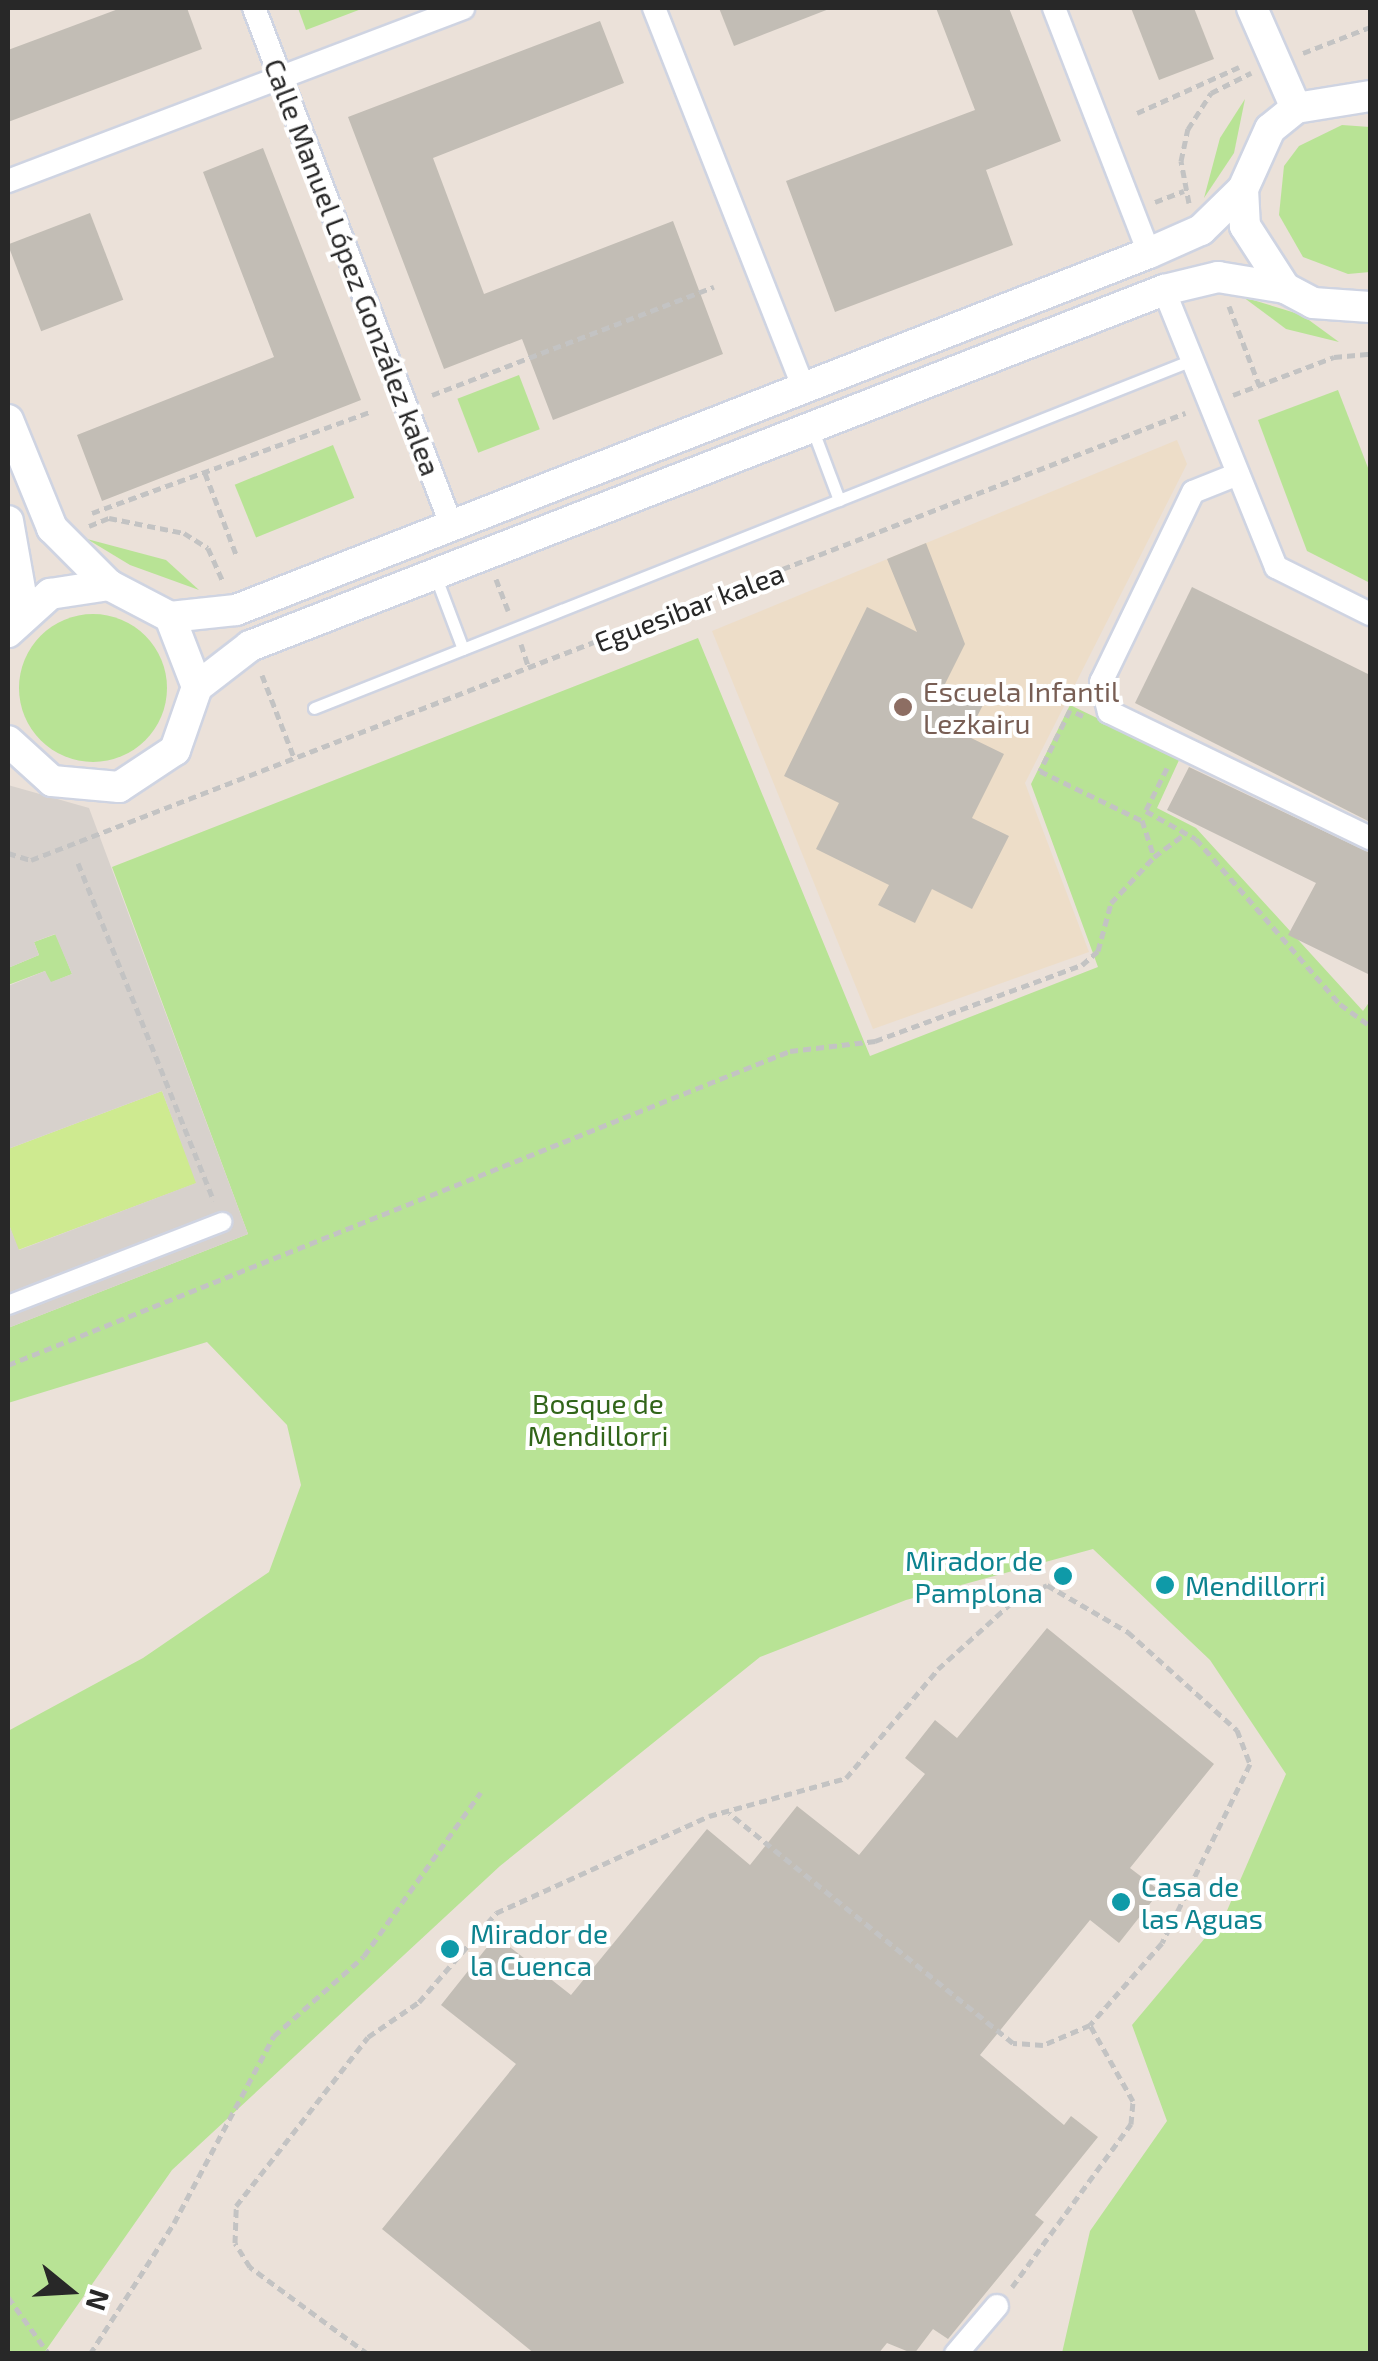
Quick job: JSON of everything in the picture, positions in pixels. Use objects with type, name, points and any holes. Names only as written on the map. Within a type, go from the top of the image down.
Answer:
[{"type":"street","name":"Calle Manuel López González kalea","points":[[254,8],[452,527]]},
{"type":"street","points":[[8,182],[463,8]]},
{"type":"street","points":[[654,8],[804,389]]},
{"type":"street","points":[[1054,8],[1149,253]]},
{"type":"street","points":[[1252,8],[1296,108]]},
{"type":"street","points":[[8,420],[52,528],[109,585],[170,617],[236,610],[1201,230],[1243,190],[1270,129],[1296,108],[1324,96],[1370,96]]},
{"type":"street","points":[[1243,190],[1245,226],[1285,288]]},
{"type":"street","points":[[13,756],[85,790],[134,780],[175,750],[197,687],[250,646],[1164,290],[1218,277],[1285,288],[1313,302],[1370,306]]},
{"type":"street","points":[[1164,290],[1276,568],[1370,614]]},
{"type":"street","points":[[1238,474],[1193,492],[1101,682],[1109,712],[1370,838]]},
{"type":"street","points":[[8,521],[16,622],[64,590],[109,585]]},
{"type":"street","points":[[170,617],[197,687]]},
{"type":"street","points":[[8,1305],[222,1222]]},
{"type":"street","points":[[956,2354],[996,2306]]},
{"type":"lane","points":[[314,708],[1192,360]]},
{"type":"lane","points":[[812,428],[838,500]]},
{"type":"lane","points":[[434,575],[464,649]]},
{"type":"path","points":[[1136,113],[1239,67]]},
{"type":"path","points":[[432,394],[714,286]]},
{"type":"path","name":"Eguesibar kalea","points":[[8,853],[31,860],[1334,357],[1370,354]]},
{"type":"path","points":[[92,513],[370,412]]},
{"type":"path","points":[[205,472],[236,554]]},
{"type":"path","points":[[1087,718],[1070,710],[1040,770],[1142,820]]},
{"type":"path","points":[[1154,751],[1171,759],[1142,820],[1154,857]]},
{"type":"path","points":[[1146,811],[1187,832],[1340,1004],[1370,1026]]},
{"type":"path","points":[[8,1365],[790,1051],[875,1041],[1082,965],[1098,950],[1111,903],[1154,857],[1187,832]]},
{"type":"path","points":[[78,863],[222,1222]]},
{"type":"path","points":[[368,2354],[242,2257],[233,2215],[243,2192],[368,2038],[418,2002],[496,1913],[729,1813],[846,1778],[938,1669],[1019,1596],[1047,1584],[1068,1590],[1237,1730],[1250,1764],[1162,1943],[1090,2025],[1043,2045],[1012,2043],[729,1813]]},
{"type":"path","points":[[90,2354],[245,2100],[274,2036],[364,1956],[481,1792]]},
{"type":"path","points":[[996,2306],[1131,2124],[1132,2101],[1090,2025]]},
{"type":"path","points":[[8,2297],[50,2354]]},
{"type":"shaded area","name":"Escuela Infantil Lezkairu","points":[[1177,440],[1187,464],[1025,783],[1089,952],[873,1029],[712,631]]},
{"type":"shaded area","points":[[8,785],[89,808],[248,1234],[8,1328],[8,1222],[19,1250],[196,1183],[162,1091],[8,1149],[8,986],[45,971],[51,982],[72,974],[55,934],[34,942],[39,955],[8,968]]},
{"type":"green space","points":[[298,8],[364,8],[306,30]]},
{"type":"green space","points":[[1245,99],[1234,153],[1204,198],[1220,138]]},
{"type":"green space","points":[[1342,125],[1370,127],[1370,272],[1348,274],[1303,257],[1279,215],[1284,166],[1299,146]]},
{"type":"green space","points":[[1243,297],[1302,315],[1339,342],[1286,329]]},
{"type":"green space","points":[[519,375],[540,429],[478,453],[457,399]]},
{"type":"green space","points":[[1338,390],[1370,473],[1370,583],[1307,551],[1258,420]]},
{"type":"green space","points":[[333,445],[354,498],[256,538],[235,485]]},
{"type":"green space","points":[[87,539],[166,560],[199,590],[130,565]]},
{"type":"green space","points":[[93,614],[121,620],[145,636],[161,660],[167,688],[161,716],[145,740],[121,756],[93,762],[65,756],[41,740],[25,716],[19,688],[25,660],[41,636],[65,620]]},
{"type":"green space","name":"Bosque de Mendillorri","points":[[698,638],[870,1056],[1098,967],[1031,784],[1070,705],[1180,758],[1157,808],[1196,828],[1363,1011],[1370,1001],[1370,2353],[1062,2353],[1090,2231],[1167,2121],[1132,2025],[1226,1913],[1286,1774],[1210,1660],[1093,1549],[906,1600],[760,1657],[500,1866],[172,2170],[44,2353],[8,2353],[8,1731],[143,1658],[269,1572],[301,1485],[287,1425],[207,1342],[8,1403],[8,1328],[248,1234],[112,867]]},
{"type":"green space","points":[[56,934],[72,974],[50,983],[45,971],[8,985],[8,968],[39,955],[34,942]]},
{"type":"green space","points":[[162,1091],[197,1183],[18,1250],[8,1222],[8,1149]]},
{"type":"building","points":[[121,8],[187,8],[202,49],[8,122],[8,50]]},
{"type":"building","points":[[719,8],[828,8],[829,9],[734,46]]},
{"type":"building","points":[[936,8],[1009,8],[1061,141],[986,170],[1013,245],[835,312],[786,181],[975,110]]},
{"type":"building","points":[[1131,8],[1194,8],[1214,59],[1159,80]]},
{"type":"building","points":[[600,21],[624,83],[433,158],[484,294],[673,221],[723,354],[553,420],[522,339],[444,369],[348,117]]},
{"type":"building","points":[[263,148],[361,400],[102,501],[77,435],[274,357],[203,172]]},
{"type":"building","points":[[90,213],[123,300],[41,331],[8,244]]},
{"type":"building","points":[[926,543],[965,644],[945,684],[984,703],[967,736],[1004,754],[972,818],[1009,836],[972,909],[932,889],[915,923],[878,905],[889,885],[816,849],[839,803],[784,776],[867,607],[917,632],[887,559]]},
{"type":"building","points":[[1192,587],[1370,675],[1370,822],[1135,703]]},
{"type":"building","points":[[1189,767],[1370,853],[1370,975],[1288,935],[1316,883],[1167,810]]},
{"type":"building","points":[[1047,1628],[1214,1764],[1130,1868],[1160,1891],[1119,1943],[1090,1920],[980,2055],[1064,2125],[1071,2116],[1098,2137],[1035,2215],[1044,2222],[948,2339],[933,2329],[914,2354],[887,2343],[878,2354],[535,2354],[382,2229],[516,2064],[441,2005],[496,1936],[571,1995],[707,1829],[750,1865],[797,1806],[859,1855],[925,1774],[905,1758],[935,1720],[957,1738]]},
{"type":"place","name":"Escuela Infantil Lezkairu","points":[[903,707]]},
{"type":"place","name":"Mirador de Pamplona","points":[[1063,1576]]},
{"type":"place","name":"Mendillorri","points":[[1165,1585]]},
{"type":"place","name":"Casa de las Aguas","points":[[1121,1902]]},
{"type":"place","name":"Mirador de la Cuenca","points":[[450,1949]]}]
